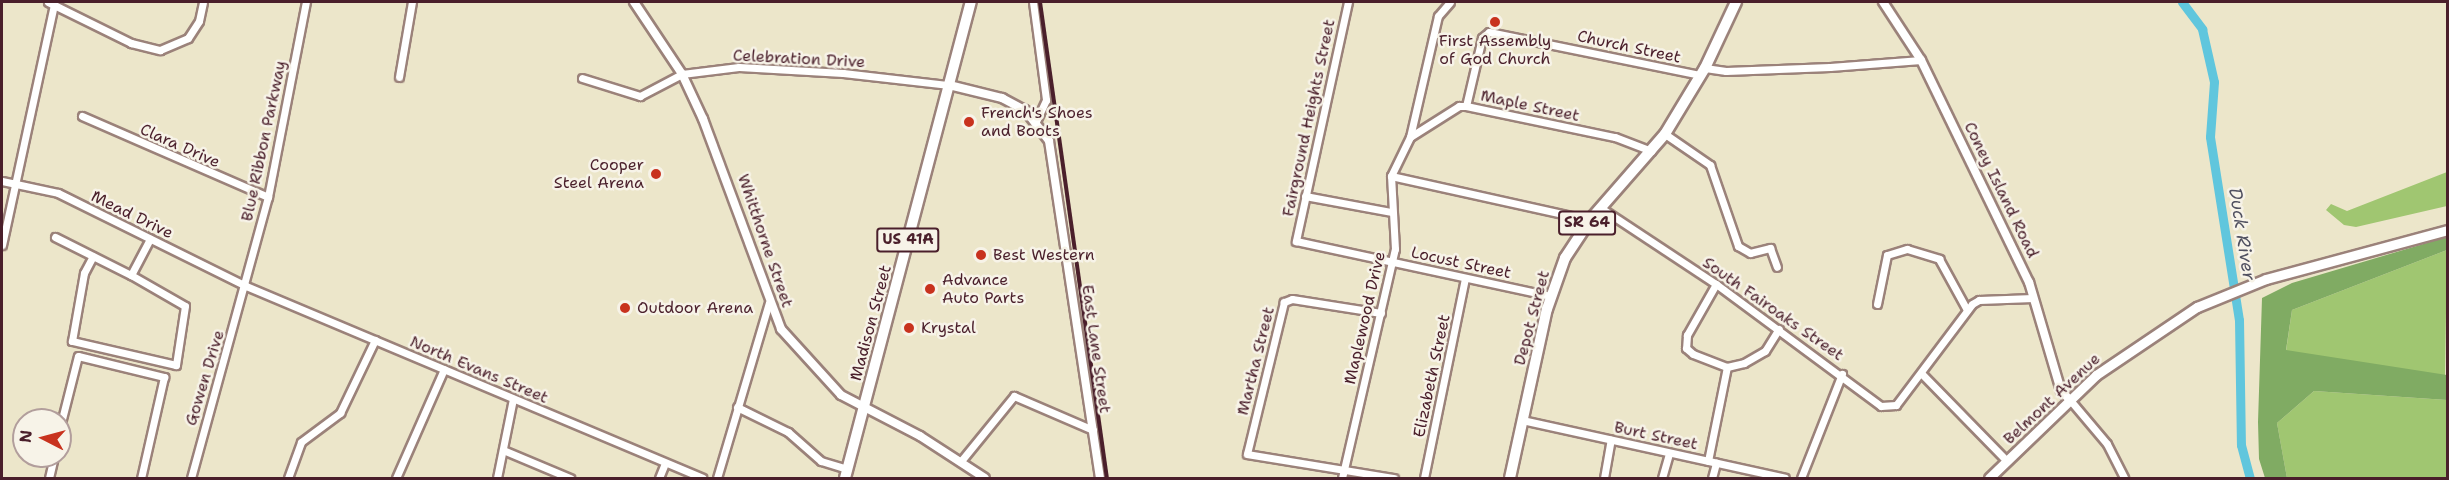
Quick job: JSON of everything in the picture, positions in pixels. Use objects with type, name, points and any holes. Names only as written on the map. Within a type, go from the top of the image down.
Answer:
[{"type":"main road","name":"Madison Street","points":[[846,474],[971,2]]},
{"type":"main road","name":"Depot Street","points":[[1510,478],[1550,296],[1565,258],[1590,220],[1665,134],[1703,72],[1736,2]]},
{"type":"main road","name":"Belmont Avenue","points":[[1989,478],[2096,375],[2167,324],[2228,292],[2448,230]]},
{"type":"street","points":[[2,245],[51,3],[131,44],[160,50],[188,38],[199,21],[203,2]]},
{"type":"street","name":"Blue Ribbon Parkway","points":[[246,286],[268,197],[306,2]]},
{"type":"street","points":[[399,77],[412,2]]},
{"type":"street","name":"Whitthorne Street","points":[[634,2],[682,74],[725,170],[769,303],[781,329],[826,382],[864,407],[961,461],[985,478]]},
{"type":"street","points":[[1033,2],[1046,100],[1036,121]]},
{"type":"street","name":"Fairground Heights Street","points":[[1296,241],[1348,2]]},
{"type":"street","name":"Maplewood Drive","points":[[1342,478],[1393,262],[1392,176],[1410,137],[1435,25],[1450,2]]},
{"type":"street","name":"Coney Island Road","points":[[1883,2],[1921,60],[2033,298],[2061,391],[2070,400]]},
{"type":"street","name":"Church Street","points":[[1466,106],[1482,38],[1489,32],[1703,72],[1830,67],[1921,60]]},
{"type":"street","name":"Celebration Drive","points":[[582,78],[640,96],[682,74],[739,67],[843,72],[950,85]]},
{"type":"street","name":"East Lane Street","points":[[950,85],[1002,98],[1025,110],[1036,121],[1054,155],[1100,478]]},
{"type":"street","name":"Maple Street","points":[[1410,137],[1458,106],[1466,106],[1615,137],[1651,151]]},
{"type":"street","name":"Clara Drive","points":[[82,116],[268,197]]},
{"type":"street","points":[[1665,134],[1710,165],[1738,246],[1750,254],[1770,248],[1777,267]]},
{"type":"street","points":[[1392,176],[1590,220]]},
{"type":"street","name":"Mead Drive","points":[[2,181],[58,193],[246,286]]},
{"type":"street","points":[[1305,196],[1392,212]]},
{"type":"street","name":"South Fairoaks Street","points":[[1601,208],[1716,284],[1887,407],[1896,405],[1967,310]]},
{"type":"street","points":[[55,237],[93,256],[131,275],[184,306],[176,365],[72,341],[84,273],[93,256]]},
{"type":"street","points":[[131,275],[150,239]]},
{"type":"street","name":"Locust Street","points":[[1296,241],[1550,296]]},
{"type":"street","points":[[1877,304],[1887,255],[1906,249],[1939,259],[1967,310],[1979,300],[2033,298]]},
{"type":"street","name":"Elizabeth Street","points":[[1424,478],[1465,278]]},
{"type":"street","points":[[1716,284],[1687,336],[1686,348],[1727,367],[1758,356],[1779,329]]},
{"type":"street","name":"North Evans Street","points":[[246,286],[702,478]]},
{"type":"street","name":"Gowen Drive","points":[[191,478],[204,419],[246,286]]},
{"type":"street","name":"Martha Street","points":[[1344,470],[1247,454],[1284,302],[1292,299],[1381,313]]},
{"type":"street","points":[[717,478],[769,303]]},
{"type":"street","points":[[288,478],[301,442],[340,413],[375,340]]},
{"type":"street","points":[[65,408],[78,356],[164,377],[141,478]]},
{"type":"street","points":[[1712,478],[1712,462],[1727,367]]},
{"type":"street","points":[[396,478],[444,369]]},
{"type":"street","points":[[1921,373],[2007,461]]},
{"type":"street","points":[[1801,478],[1842,374]]},
{"type":"street","points":[[961,461],[1014,396],[1093,430]]},
{"type":"street","points":[[497,478],[513,399]]},
{"type":"street","points":[[2070,400],[2108,444],[2124,478]]},
{"type":"street","points":[[737,407],[788,432],[821,461],[846,474]]},
{"type":"street","name":"Burt Street","points":[[1522,420],[1785,478]]},
{"type":"street","points":[[1604,478],[1611,440]]},
{"type":"street","points":[[503,450],[570,478]]},
{"type":"street","points":[[1662,478],[1669,453]]},
{"type":"street","points":[[659,478],[665,463]]},
{"type":"street","points":[[1344,470],[1394,478]]},
{"type":"green space","points":[[2447,172],[2447,206],[2356,227],[2344,225],[2326,210],[2331,204],[2347,211]]},
{"type":"green space","points":[[2447,237],[2447,250],[2292,310],[2286,350],[2447,375],[2447,400],[2314,391],[2277,423],[2287,478],[2265,478],[2259,459],[2258,422],[2262,298],[2292,283]]},
{"type":"green space","points":[[2447,250],[2445,376],[2286,351],[2292,310]]},
{"type":"green space","points":[[2314,391],[2447,400],[2447,478],[2287,478],[2277,423]]},
{"type":"waterway","name":"Duck River","points":[[2182,2],[2202,29],[2214,82],[2210,137],[2239,320],[2241,445],[2250,478]]},
{"type":"railway","points":[[1040,2],[1107,478]]},
{"type":"place","name":"First Assembly of God Church","points":[[1495,22]]},
{"type":"place","name":"French's Shoes and Boots","points":[[969,122]]},
{"type":"place","name":"Cooper Steel Arena","points":[[656,174]]},
{"type":"place","name":"Best Western","points":[[981,255]]},
{"type":"place","name":"Advance Auto Parts","points":[[930,289]]},
{"type":"place","name":"Outdoor Arena","points":[[625,308]]},
{"type":"place","name":"Krystal","points":[[909,328]]}]
